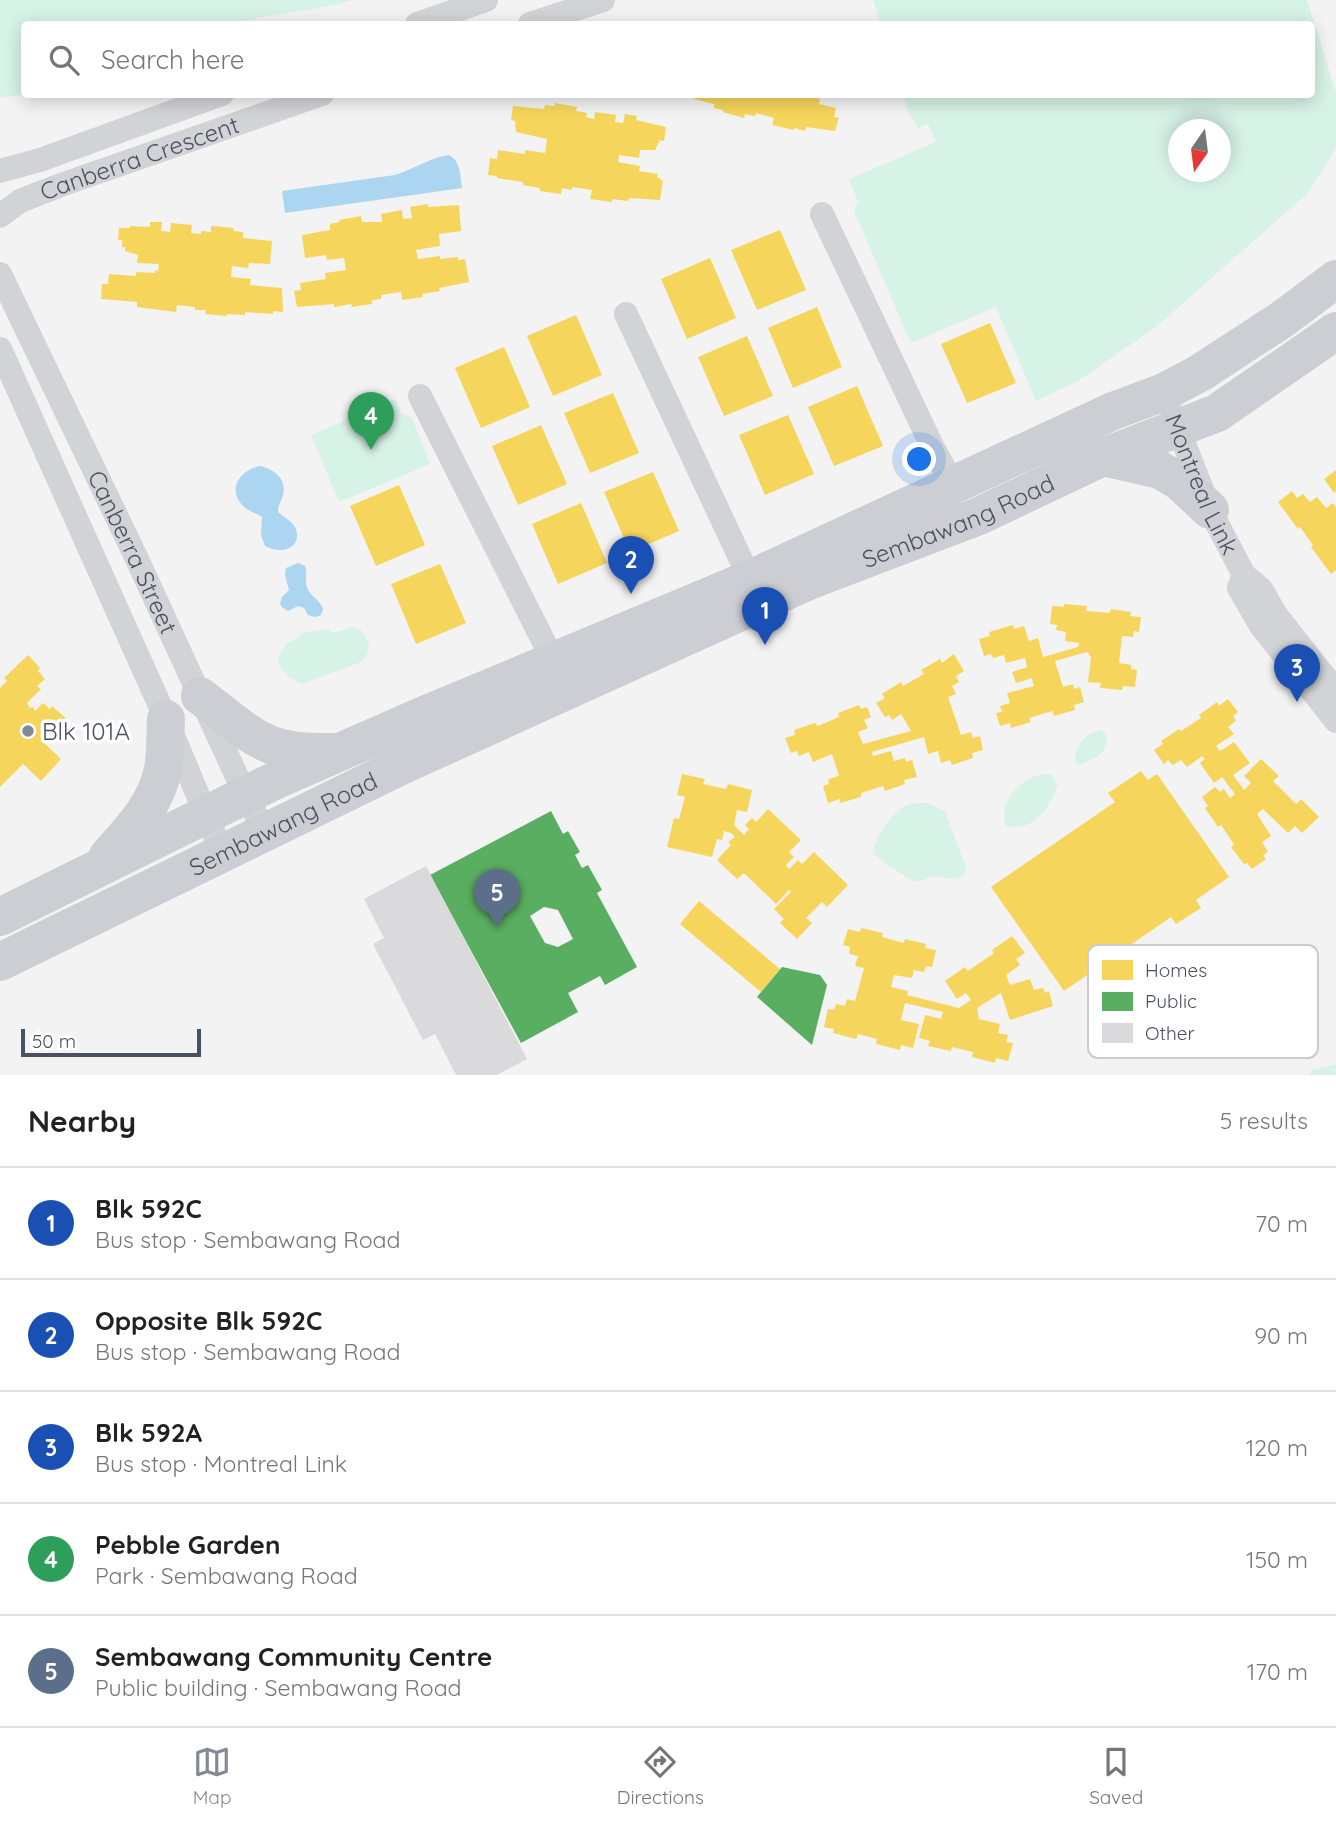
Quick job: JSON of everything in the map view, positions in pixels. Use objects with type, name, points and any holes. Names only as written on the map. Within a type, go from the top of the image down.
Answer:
[{"type":"main road","name":"Sembawang Road","points":[[0,962],[401,766],[561,676],[750,579],[1113,411],[1164,392],[1200,373],[1284,318],[1336,279]]},
{"type":"main road","name":"Sembawang Road","points":[[0,918],[245,794],[342,751],[561,676],[978,516],[1103,457],[1217,413],[1336,331]]},
{"type":"main road","points":[[1103,457],[1160,470],[1180,482],[1210,510]]},
{"type":"main road","points":[[200,696],[262,741],[277,747],[313,752],[342,751]]},
{"type":"main road","points":[[95,871],[142,817],[155,797],[164,768],[166,719]]},
{"type":"street","points":[[426,21],[486,0]]},
{"type":"street","points":[[539,21],[603,0]]},
{"type":"street","name":"Canberra Crescent","points":[[0,171],[40,160],[211,98]]},
{"type":"street","name":"Canberra Crescent","points":[[0,216],[20,201],[58,186],[311,98]]},
{"type":"street","name":"Sembawang Road","points":[[822,214],[933,448],[954,485]]},
{"type":"street","name":"Canberra Street","points":[[0,274],[265,832]]},
{"type":"street","points":[[626,314],[750,579]]},
{"type":"street","name":"Canberra Street","points":[[0,349],[166,719],[222,853]]},
{"type":"street","name":"Montreal Link","points":[[1164,392],[1210,510],[1244,575],[1261,589],[1276,615],[1336,691]]},
{"type":"street","points":[[420,396],[561,676]]},
{"type":"street","name":"Montreal Link","points":[[1244,575],[1239,588],[1261,625],[1336,721]]},
{"type":"green space","points":[[0,0],[353,0],[246,21],[21,21],[21,95],[0,97]]},
{"type":"green space","points":[[873,0],[1307,0],[1314,21],[880,21]]},
{"type":"green space","points":[[1315,26],[1336,93],[1336,148],[1308,193],[1156,327],[1078,381],[1036,401],[996,307],[911,343],[854,211],[858,201],[849,179],[936,142],[928,124],[918,128],[904,98],[1315,98]]},
{"type":"green space","points":[[395,399],[401,413],[412,418],[430,464],[339,502],[311,435]]},
{"type":"green space","points":[[353,627],[361,630],[369,643],[367,655],[361,662],[302,684],[286,674],[279,665],[280,653],[302,633],[328,629],[333,633]]},
{"type":"green space","points":[[1101,730],[1107,735],[1103,752],[1079,765],[1075,763],[1082,741]]},
{"type":"green space","points":[[1051,774],[1058,785],[1045,809],[1024,826],[1006,826],[1005,808],[1014,792],[1028,780]]},
{"type":"green space","points":[[927,803],[945,811],[965,865],[966,873],[961,876],[952,879],[932,877],[915,882],[873,853],[881,832],[891,817],[910,804]]},
{"type":"green space","points":[[1336,1064],[1336,1075],[1309,1075],[1312,1070]]},
{"type":"water","points":[[449,155],[458,165],[462,188],[285,213],[282,191],[395,175]]},
{"type":"water","points":[[260,466],[274,472],[283,484],[278,512],[294,525],[297,534],[294,544],[284,550],[265,546],[261,535],[262,517],[243,506],[236,493],[236,486],[242,476]]},
{"type":"water","points":[[298,563],[305,566],[307,588],[323,609],[321,615],[308,615],[304,608],[298,606],[288,611],[280,604],[282,597],[289,590],[286,568]]},
{"type":"building: Homes","points":[[817,98],[820,99],[819,104],[836,108],[834,117],[839,118],[835,131],[806,127],[805,131],[794,130],[772,125],[774,118],[756,113],[755,116],[745,114],[744,118],[714,108],[714,104],[694,99]]},
{"type":"building: Homes","points":[[555,103],[577,107],[576,111],[587,113],[586,117],[594,119],[595,112],[616,115],[615,122],[623,123],[625,114],[637,116],[636,120],[666,127],[664,141],[660,140],[655,150],[640,150],[639,158],[619,155],[618,162],[640,166],[639,171],[658,174],[657,177],[663,181],[660,200],[629,198],[628,201],[612,199],[612,202],[590,199],[592,190],[562,188],[561,194],[540,191],[540,188],[523,185],[523,182],[488,175],[490,158],[497,159],[498,150],[525,154],[525,150],[545,153],[547,139],[516,132],[515,121],[511,120],[513,106],[544,109],[545,105],[555,106]]},
{"type":"building: Homes","points":[[428,204],[428,207],[459,205],[461,231],[439,234],[440,246],[416,250],[418,259],[440,256],[440,259],[465,259],[469,282],[439,288],[440,291],[422,294],[423,297],[402,300],[401,292],[381,295],[381,299],[372,300],[372,304],[352,307],[351,304],[334,307],[334,304],[297,307],[294,291],[301,290],[300,283],[326,279],[325,273],[346,270],[344,258],[327,260],[326,255],[305,258],[302,235],[330,230],[330,224],[361,216],[362,222],[382,222],[381,214],[402,210],[403,219],[412,218],[410,207]]},
{"type":"building: Homes","points":[[150,222],[162,222],[161,231],[170,232],[171,223],[192,225],[191,233],[201,234],[201,231],[211,232],[211,226],[234,228],[233,231],[243,232],[243,238],[272,241],[270,264],[249,263],[248,268],[232,266],[231,277],[251,279],[250,285],[282,288],[283,312],[245,312],[245,315],[227,316],[205,314],[206,310],[195,310],[195,307],[177,305],[176,312],[137,307],[137,302],[101,299],[102,284],[108,284],[109,274],[136,276],[136,272],[158,271],[159,264],[137,263],[138,255],[125,251],[122,240],[118,240],[119,228],[150,227]]},
{"type":"building: Homes","points":[[780,230],[806,290],[757,310],[731,250]]},
{"type":"building: Homes","points":[[710,258],[736,318],[687,339],[661,279]]},
{"type":"building: Homes","points":[[817,307],[842,367],[793,388],[768,328]]},
{"type":"building: Homes","points":[[576,315],[602,375],[553,396],[527,336]]},
{"type":"building: Homes","points":[[990,323],[1016,383],[967,403],[941,344]]},
{"type":"building: Homes","points":[[747,336],[773,396],[724,416],[698,357]]},
{"type":"building: Homes","points":[[504,347],[530,407],[481,428],[455,368]]},
{"type":"building: Homes","points":[[857,386],[883,446],[834,466],[808,407]]},
{"type":"building: Homes","points":[[613,393],[639,453],[590,473],[564,413]]},
{"type":"building: Homes","points":[[788,415],[814,474],[765,495],[739,435]]},
{"type":"building: Homes","points":[[541,425],[567,484],[518,505],[492,446]]},
{"type":"building: Homes","points":[[1336,470],[1336,491],[1334,493],[1324,479]]},
{"type":"building: Homes","points":[[653,472],[679,531],[630,552],[604,492]]},
{"type":"building: Homes","points":[[399,485],[425,545],[376,566],[350,506]]},
{"type":"building: Homes","points":[[1292,491],[1297,498],[1303,494],[1310,502],[1317,497],[1326,508],[1333,503],[1336,507],[1336,570],[1331,574],[1300,527],[1298,529],[1278,502]]},
{"type":"building: Homes","points":[[581,503],[607,563],[558,584],[532,524]]},
{"type":"building: Homes","points":[[440,564],[466,623],[416,644],[391,584]]},
{"type":"building: Homes","points":[[1064,604],[1087,606],[1086,611],[1110,613],[1111,609],[1131,612],[1130,616],[1141,617],[1139,632],[1134,631],[1133,637],[1122,636],[1119,663],[1131,665],[1131,669],[1137,670],[1135,687],[1123,686],[1122,690],[1100,688],[1101,683],[1088,682],[1091,657],[1087,652],[1055,661],[1063,687],[1073,684],[1074,689],[1080,687],[1084,702],[1074,705],[1075,710],[1054,716],[1052,711],[1029,718],[1031,722],[1011,728],[1010,723],[1000,726],[996,713],[1002,712],[1000,706],[1010,703],[1007,693],[1034,686],[1032,678],[1016,683],[1012,672],[1027,667],[1025,658],[1006,663],[1004,655],[993,658],[991,654],[984,656],[979,639],[990,636],[989,632],[1013,625],[1014,629],[1024,626],[1029,641],[1038,638],[1043,657],[1078,647],[1079,643],[1065,641],[1066,632],[1056,630],[1057,625],[1050,624],[1052,606],[1064,607]]},
{"type":"building: Homes","points":[[954,654],[964,671],[956,676],[959,682],[952,686],[956,694],[948,697],[961,735],[971,732],[973,738],[980,736],[983,750],[972,753],[973,758],[952,765],[950,760],[941,763],[938,751],[928,754],[924,737],[872,752],[873,756],[891,751],[894,761],[905,758],[906,762],[912,760],[917,777],[904,780],[905,784],[885,791],[883,786],[861,793],[861,797],[840,803],[840,799],[828,803],[823,786],[829,784],[828,779],[839,776],[832,754],[813,762],[809,752],[799,756],[797,751],[791,753],[785,738],[795,735],[794,730],[815,723],[818,726],[839,717],[838,713],[859,705],[861,709],[867,707],[871,717],[864,720],[868,728],[858,732],[863,744],[911,731],[901,714],[892,720],[889,715],[885,717],[876,703],[885,698],[882,694],[901,682],[903,686],[924,674],[921,670],[940,659],[942,663]]},
{"type":"building: Homes","name":"Blk 101A","points":[[28,655],[40,668],[38,671],[45,679],[37,686],[41,689],[27,703],[30,708],[33,707],[35,711],[43,703],[50,709],[52,706],[68,720],[44,743],[61,759],[41,781],[23,764],[0,787],[0,688],[7,681],[4,678]]},
{"type":"building: Homes","points":[[1228,699],[1238,712],[1233,716],[1236,721],[1228,727],[1234,734],[1216,746],[1220,751],[1234,742],[1250,763],[1233,775],[1244,790],[1251,783],[1244,776],[1261,759],[1279,776],[1273,781],[1296,804],[1301,799],[1319,817],[1302,833],[1295,826],[1288,833],[1263,809],[1257,814],[1271,836],[1262,842],[1268,852],[1263,855],[1266,859],[1252,869],[1247,863],[1244,864],[1231,847],[1234,844],[1221,825],[1218,827],[1205,808],[1208,806],[1202,797],[1215,787],[1220,792],[1224,789],[1230,798],[1235,794],[1222,777],[1214,783],[1200,763],[1205,759],[1202,756],[1187,767],[1181,760],[1173,765],[1168,760],[1164,764],[1154,750],[1163,744],[1161,741],[1201,718],[1199,715],[1217,702],[1219,706]]},
{"type":"building: Homes","points":[[1141,771],[1148,780],[1157,774],[1229,877],[1196,900],[1201,908],[1176,924],[1171,917],[1131,945],[1088,945],[1088,974],[1064,991],[991,887],[1115,802],[1108,793]]},
{"type":"building: Homes","points":[[682,774],[705,779],[703,784],[726,789],[728,784],[752,790],[747,812],[737,810],[734,825],[744,835],[749,829],[745,825],[752,818],[756,822],[768,809],[801,840],[789,852],[794,857],[786,865],[789,869],[798,860],[802,864],[814,852],[848,885],[827,907],[822,902],[806,918],[812,923],[797,939],[780,923],[784,919],[774,909],[791,892],[789,890],[776,904],[744,873],[737,879],[717,860],[731,845],[728,842],[735,837],[731,833],[724,831],[722,840],[717,839],[712,857],[667,847],[674,818],[679,819],[685,797],[677,795]]},
{"type":"building: Homes","points":[[699,901],[780,969],[761,992],[680,924]]},
{"type":"building: Homes","points":[[861,928],[883,933],[882,937],[904,943],[905,939],[926,944],[925,948],[936,950],[932,967],[926,966],[924,972],[914,970],[912,978],[894,975],[891,987],[908,991],[907,995],[959,1008],[971,1000],[966,993],[957,999],[945,981],[965,967],[968,971],[1012,936],[1025,953],[1016,959],[1020,965],[1006,975],[1010,985],[1030,979],[1034,990],[1043,988],[1045,993],[1049,991],[1053,1006],[1010,1020],[1001,993],[977,1008],[979,1019],[1000,1024],[998,1033],[1008,1035],[1006,1042],[1013,1043],[1008,1061],[996,1058],[995,1063],[972,1057],[973,1052],[952,1047],[951,1051],[928,1046],[930,1041],[919,1038],[925,1015],[941,1019],[943,1012],[905,1003],[901,1020],[919,1024],[913,1048],[901,1045],[900,1050],[876,1044],[877,1039],[858,1034],[856,1039],[833,1033],[834,1029],[824,1027],[828,1009],[834,1010],[836,1004],[845,1006],[847,999],[855,1001],[864,968],[855,966],[858,956],[849,954],[850,947],[843,945],[848,929],[860,932]]},
{"type":"building: Public","points":[[551,811],[563,834],[568,831],[580,852],[575,855],[582,868],[588,865],[602,890],[597,893],[637,967],[605,985],[600,976],[568,993],[578,1012],[521,1043],[430,875]],"holes":[[[544,907],[558,910],[573,939],[558,947],[545,943],[530,916]]]},
{"type":"building: Public","points":[[782,967],[820,975],[827,985],[812,1045],[757,997]]},
{"type":"building: Other","points":[[426,866],[527,1059],[497,1075],[456,1075],[435,1034],[423,1040],[373,944],[384,938],[364,899]]},
{"type":"place","name":"Pebble Garden","points":[[371,450]]},
{"type":"place","name":"Opposite Blk 592C","points":[[631,594]]},
{"type":"place","name":"Blk 592C","points":[[765,645]]},
{"type":"place","name":"Blk 592A","points":[[1297,702]]},
{"type":"place","name":"Blk 101A","points":[[28,731]]},
{"type":"place","name":"Sembawang Community Centre","points":[[497,927]]}]
